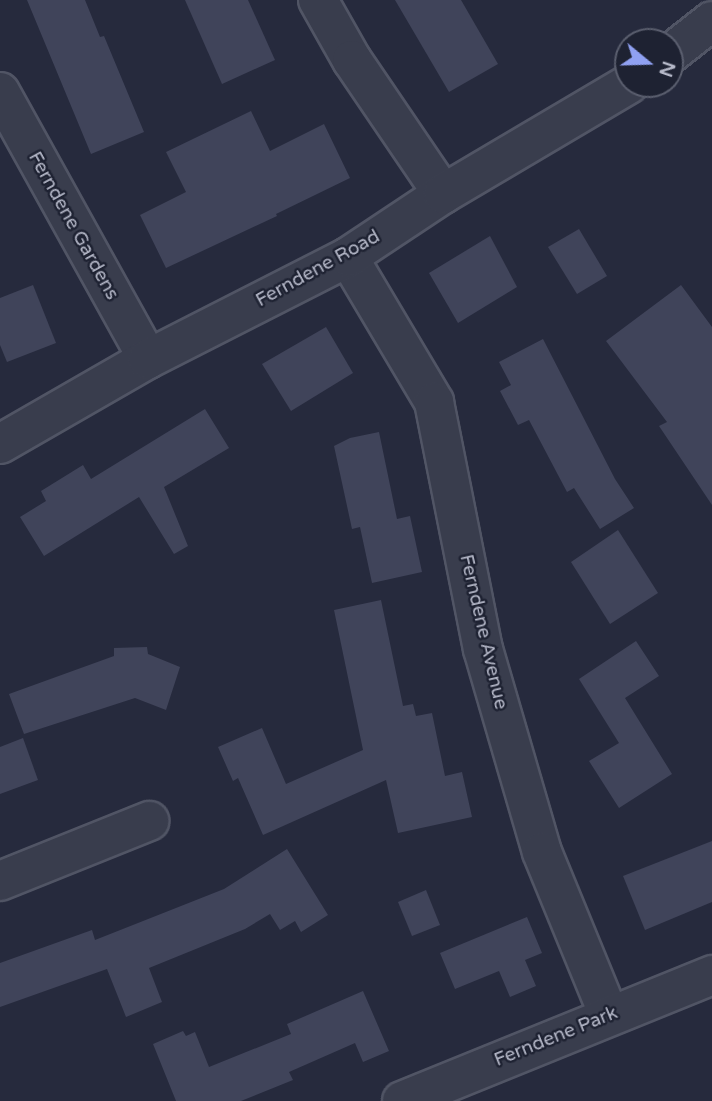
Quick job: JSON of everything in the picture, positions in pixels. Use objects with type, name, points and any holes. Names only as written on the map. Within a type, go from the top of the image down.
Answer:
[{"type":"street","points":[[318,0],[352,60],[443,194]]},
{"type":"street","points":[[684,43],[712,21]]},
{"type":"street","name":"Ferndene Gardens","points":[[0,92],[148,359]]},
{"type":"street","name":"Ferndene Road","points":[[0,444],[148,359],[348,257],[443,194],[614,93]]},
{"type":"street","name":"Ferndene Avenue","points":[[348,257],[434,402],[483,649],[542,852],[609,1015]]},
{"type":"street","points":[[0,881],[149,821]]},
{"type":"street","name":"Ferndene Park","points":[[402,1101],[712,975]]},
{"type":"building","points":[[27,0],[85,0],[100,37],[104,36],[144,132],[91,154]]},
{"type":"building","points":[[185,0],[248,0],[275,60],[222,84]]},
{"type":"building","points":[[395,0],[461,0],[498,64],[449,92]]},
{"type":"building","points":[[251,111],[270,151],[324,124],[350,178],[166,268],[140,215],[186,192],[166,152]]},
{"type":"building","points":[[579,229],[607,276],[577,294],[548,247]]},
{"type":"building","points":[[490,236],[517,287],[458,323],[429,273]]},
{"type":"building","points":[[33,285],[56,343],[7,362],[0,345],[0,298]]},
{"type":"building","points":[[681,285],[712,327],[712,505],[659,426],[667,422],[606,341]]},
{"type":"building","points":[[326,327],[353,373],[291,411],[262,364]]},
{"type":"building","points":[[543,339],[615,479],[634,508],[600,529],[574,488],[567,492],[529,420],[518,425],[500,391],[511,385],[499,362]]},
{"type":"building","points":[[205,409],[229,448],[164,487],[188,546],[174,554],[139,497],[44,556],[20,517],[46,501],[41,491],[83,465],[91,479]]},
{"type":"building","points":[[379,432],[397,519],[410,516],[422,572],[372,583],[360,527],[352,529],[334,446],[350,438]]},
{"type":"building","points":[[618,530],[658,593],[610,624],[571,562]]},
{"type":"building","points":[[381,600],[403,706],[413,704],[416,716],[432,713],[445,776],[462,772],[472,817],[398,833],[386,780],[263,835],[238,778],[233,781],[218,747],[262,728],[286,784],[363,750],[334,610]]},
{"type":"building","points":[[636,641],[659,676],[625,698],[672,774],[619,808],[589,761],[619,743],[579,679]]},
{"type":"building","points":[[147,647],[148,654],[180,667],[166,710],[135,698],[24,734],[9,694],[114,656],[114,648]]},
{"type":"building","points":[[23,738],[38,780],[0,794],[0,747]]},
{"type":"building","points":[[712,841],[712,902],[645,930],[623,876]]},
{"type":"building","points":[[287,849],[328,915],[301,932],[295,921],[280,930],[270,914],[245,929],[149,968],[162,1002],[126,1017],[107,969],[0,1007],[0,963],[92,930],[95,940],[224,889]]},
{"type":"building","points":[[426,890],[440,925],[412,936],[398,902]]},
{"type":"building","points":[[527,917],[542,953],[525,960],[536,986],[510,997],[499,971],[455,989],[440,953]]},
{"type":"building","points":[[363,991],[389,1051],[363,1062],[355,1043],[289,1072],[293,1080],[241,1101],[176,1101],[153,1044],[183,1031],[186,1036],[195,1032],[209,1067],[291,1034],[287,1024]]}]
